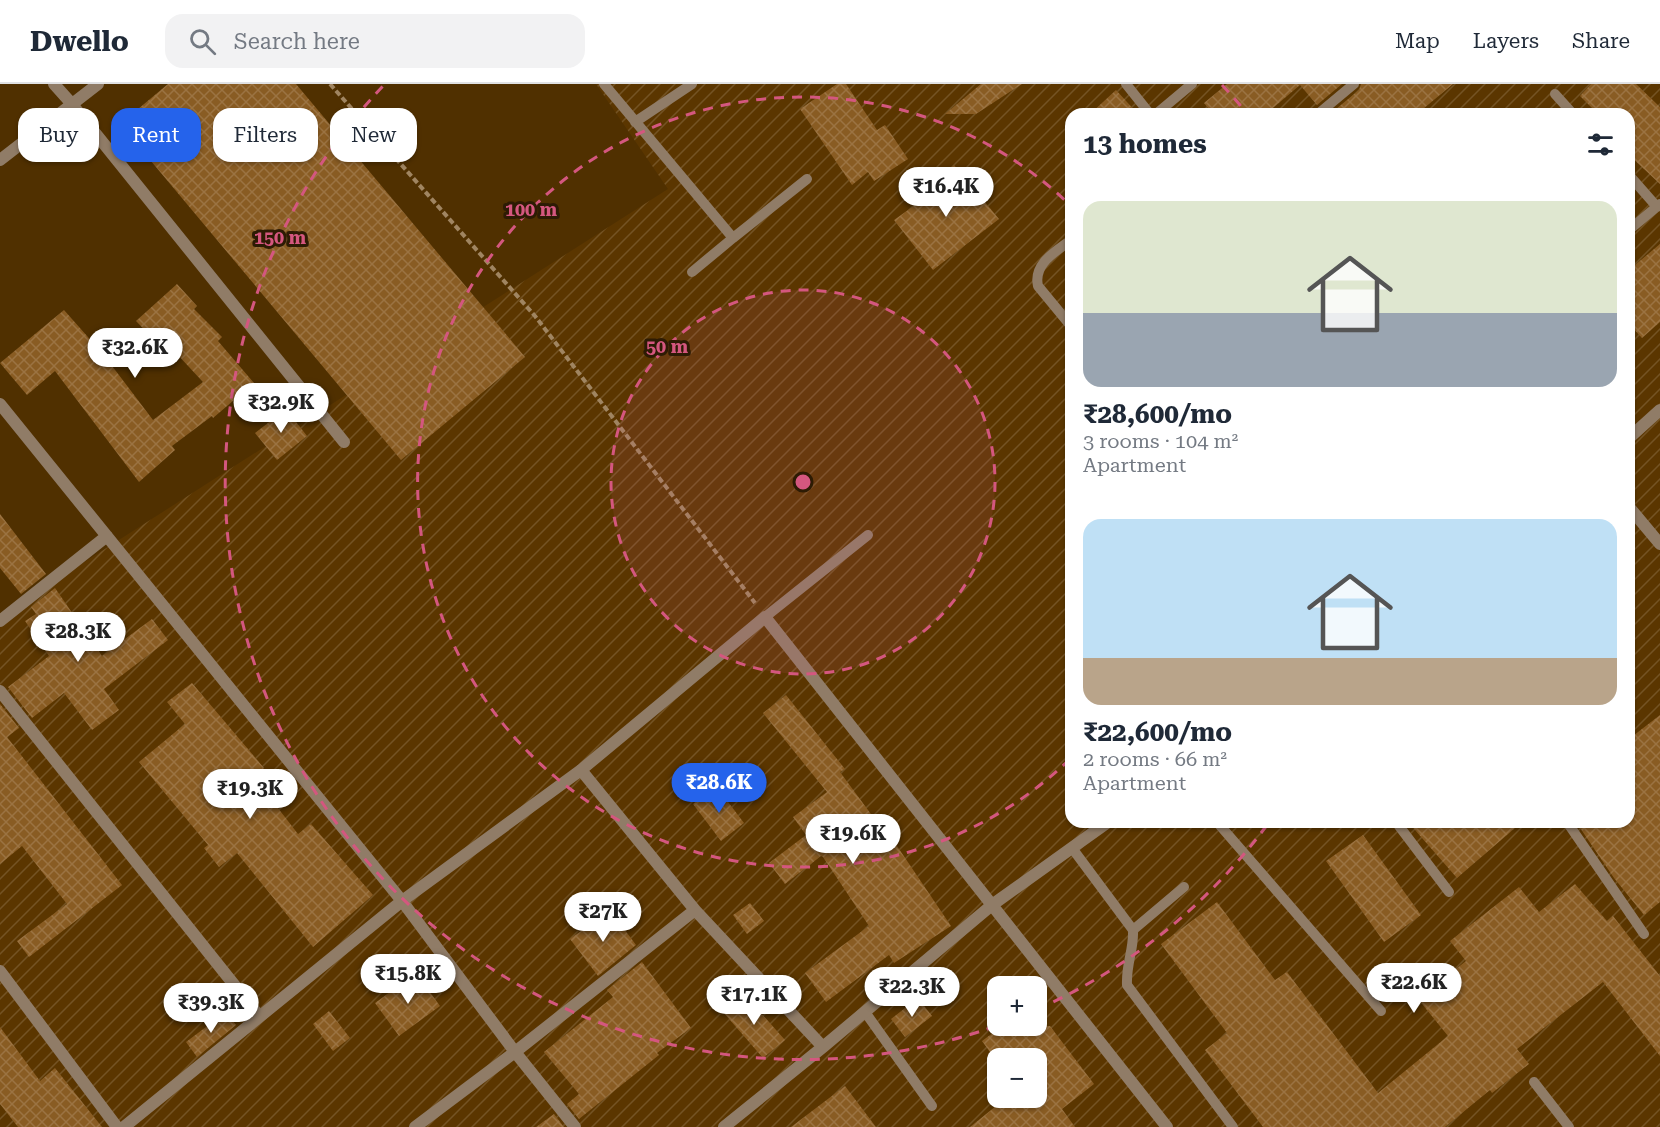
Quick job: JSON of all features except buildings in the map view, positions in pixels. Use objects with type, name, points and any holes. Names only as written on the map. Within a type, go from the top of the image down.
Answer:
[{"type":"street","points":[[54,84],[344,442]]},
{"type":"street","points":[[0,160],[98,84]]},
{"type":"street","points":[[0,404],[402,901],[515,1052],[575,1127]]},
{"type":"street","points":[[1635,433],[1660,410]]},
{"type":"street","points":[[1635,514],[1660,544]]},
{"type":"street","points":[[0,621],[107,536]]},
{"type":"street","points":[[124,1127],[402,901],[581,770],[765,617],[1167,1127]]},
{"type":"street","points":[[0,691],[259,1016]]},
{"type":"street","points":[[581,770],[695,910],[823,1047]]},
{"type":"street","points":[[724,1127],[992,905],[1100,828]]},
{"type":"street","points":[[415,1127],[515,1052],[695,910]]},
{"type":"street","points":[[0,971],[117,1127]]},
{"type":"lane","points":[[604,84],[733,238]]},
{"type":"lane","points":[[635,122],[692,84]]},
{"type":"lane","points":[[1126,84],[1145,108]]},
{"type":"lane","points":[[1163,108],[1192,84]]},
{"type":"lane","points":[[1325,108],[1354,84]]},
{"type":"lane","points":[[1555,94],[1568,108]]},
{"type":"lane","points":[[692,272],[807,178]]},
{"type":"lane","points":[[1635,182],[1659,205],[1635,226]]},
{"type":"lane","points":[[1065,245],[1039,268],[1036,278],[1038,286],[1065,319]]},
{"type":"lane","points":[[765,617],[868,535]]},
{"type":"lane","points":[[1222,828],[1381,1011]]},
{"type":"lane","points":[[1401,828],[1449,892]]},
{"type":"lane","points":[[1571,828],[1644,933]]},
{"type":"lane","points":[[1072,848],[1133,930],[1133,944],[1126,969],[1127,985],[1233,1127]]},
{"type":"lane","points":[[1133,930],[1184,887]]},
{"type":"lane","points":[[865,1012],[932,1106]]},
{"type":"lane","points":[[1534,1082],[1569,1127]]},
{"type":"path","points":[[330,84],[535,316],[765,617]]},
{"type":"shaded area","points":[[596,84],[1660,84],[1660,1127],[0,1127],[0,616],[668,189]]}]
